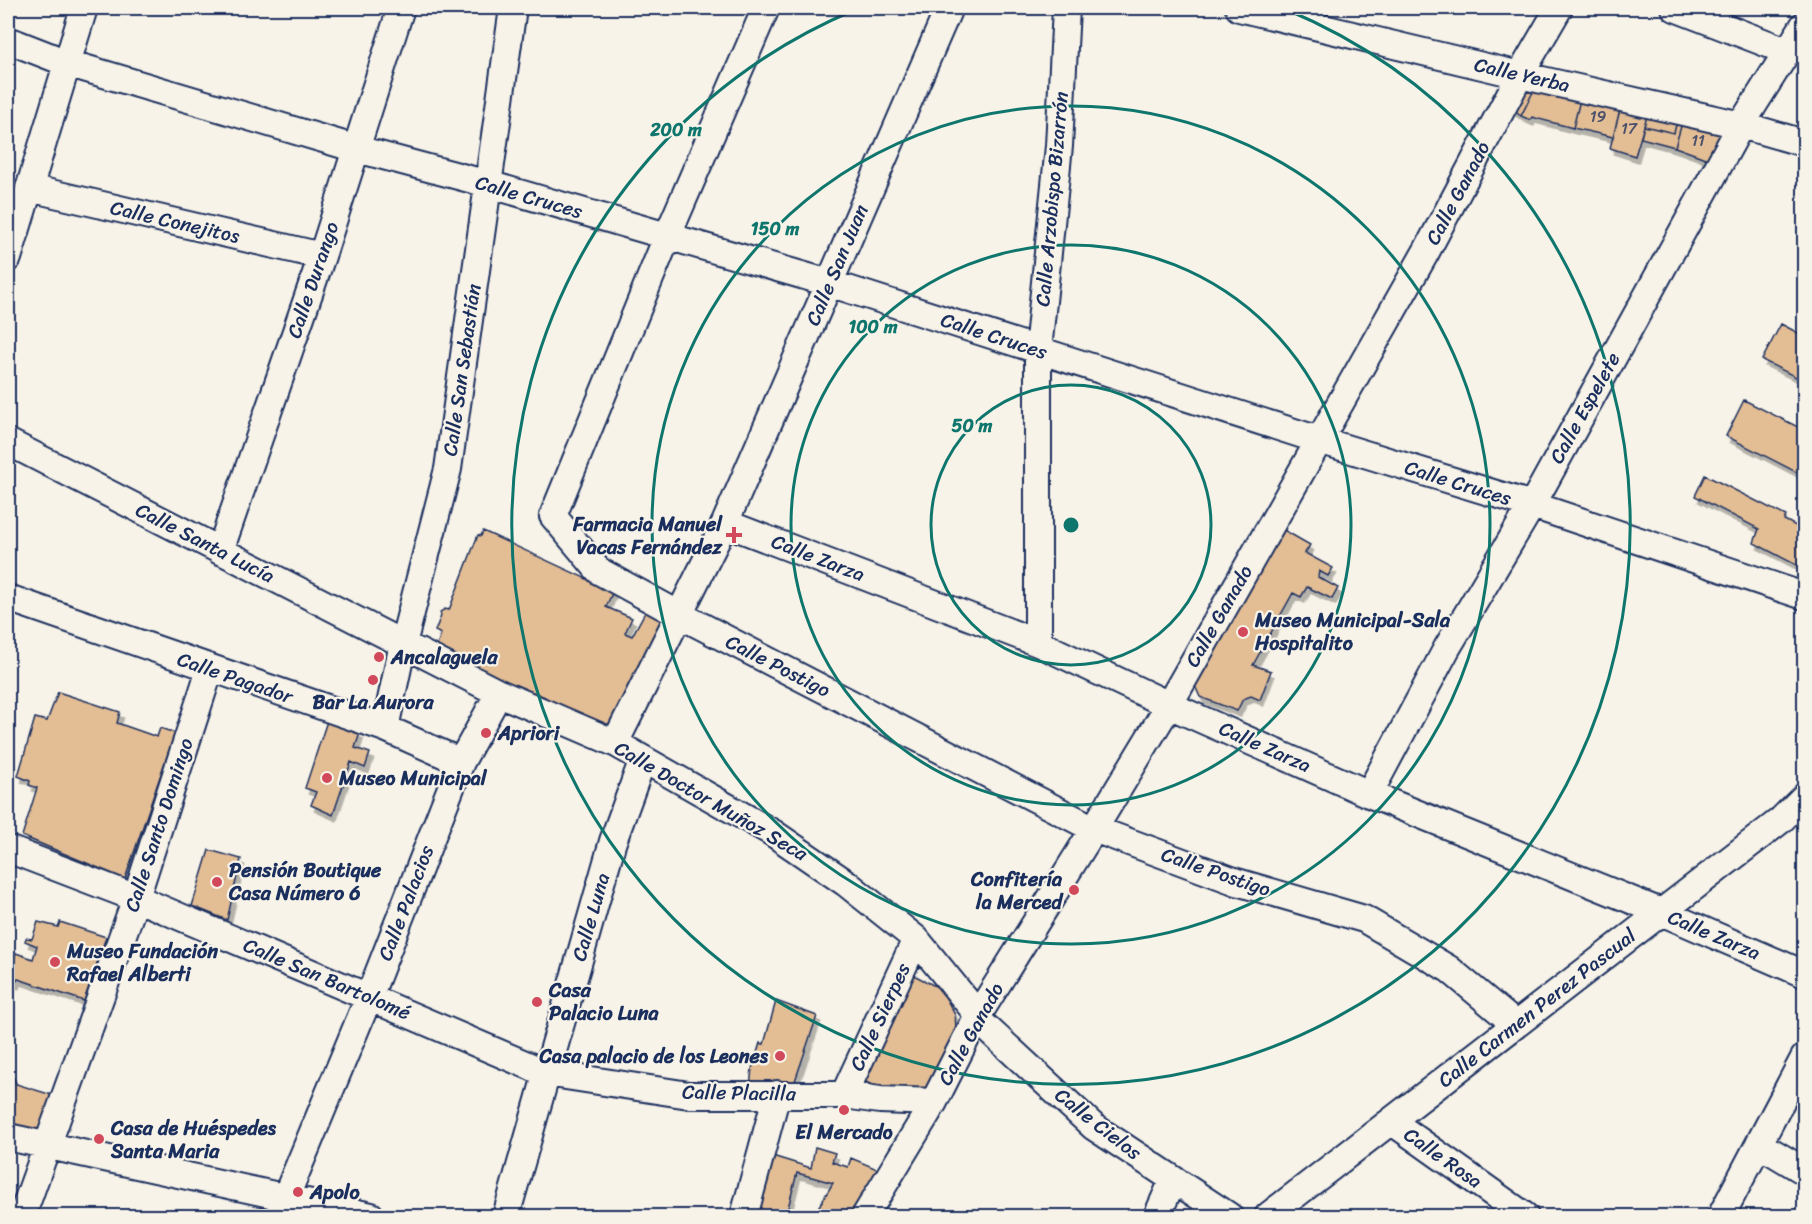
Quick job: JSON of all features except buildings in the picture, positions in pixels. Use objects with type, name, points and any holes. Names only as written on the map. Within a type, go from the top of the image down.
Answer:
[{"type":"street","points":[[8,258],[19,201],[84,8]]},
{"type":"street","name":"Calle Durango","points":[[220,550],[322,256],[401,8]]},
{"type":"street","name":"Calle San Sebastián","points":[[385,728],[448,469],[513,8]]},
{"type":"street","name":"Calle Postigo","points":[[766,8],[667,237],[553,516],[599,571],[678,614],[1094,829],[1238,882],[1364,919],[1449,969],[1515,1024]]},
{"type":"street","name":"Calle San Juan","points":[[725,522],[949,8]]},
{"type":"street","name":"Calle Arzobispo Bizarrón","points":[[1038,643],[1038,350],[1059,146],[1066,8]]},
{"type":"street","name":"Calle Yerba","points":[[1239,8],[1741,125],[1804,143]]},
{"type":"street","name":"Calle Ganado","points":[[865,1216],[934,1102],[977,1017],[1169,705],[1426,252],[1520,75],[1559,8]]},
{"type":"street","points":[[1675,8],[1789,52]]},
{"type":"street","name":"Calle Espelete","points":[[1370,794],[1448,648],[1532,505],[1741,125],[1804,25]]},
{"type":"street","name":"Calle Cruces","points":[[8,40],[66,63],[357,149],[488,184],[829,283],[1319,440],[1532,505],[1804,596]]},
{"type":"street","name":"Calle Conejitos","points":[[19,201],[322,256]]},
{"type":"street","name":"Calle Santa Lucía","points":[[8,442],[404,644]]},
{"type":"street","points":[[615,743],[725,522]]},
{"type":"street","name":"Calle Zarza","points":[[725,522],[1038,643],[1169,705],[1370,794],[1661,912],[1804,974]]},
{"type":"street","name":"Calle Pagador","points":[[8,598],[385,728],[461,762]]},
{"type":"street","name":"Calle Doctor Muñoz Seca","points":[[404,644],[499,693],[615,743],[773,833],[846,883],[916,939],[977,1017]]},
{"type":"street","name":"Calle Santo Domingo","points":[[22,1216],[136,898],[210,669]]},
{"type":"street","name":"Calle Palacios","points":[[281,1208],[369,997],[461,762],[499,693]]},
{"type":"street","name":"Calle Luna","points":[[506,1216],[613,842],[643,759]]},
{"type":"street","name":"Calle Carmen Perez Pascual","points":[[1268,1216],[1781,820],[1804,797]]},
{"type":"street","name":"Calle San Bartolomé","points":[[8,849],[136,898],[546,1073]]},
{"type":"street","name":"Calle Sierpes","points":[[844,1095],[916,939]]},
{"type":"street","name":"Calle Cielos","points":[[977,1017],[1094,1126],[1229,1216]]},
{"type":"street","points":[[1721,1216],[1804,1058]]},
{"type":"street","name":"Calle Placilla","points":[[546,1073],[689,1095],[844,1095],[880,1100],[934,1102]]},
{"type":"street","points":[[744,1216],[777,1094]]},
{"type":"street","name":"Calle Rosa","points":[[1390,1121],[1525,1216]]},
{"type":"street","points":[[8,1137],[46,1145],[281,1208],[371,1216]]},
{"type":"street","points":[[1759,1144],[1804,1171]]},
{"type":"street","points":[[1157,1216],[1173,1180]]},
{"type":"place","name":"Farmacia Manuel Vacas Fernández","points":[[734,535]]},
{"type":"place","name":"Museo Municipal-Sala Hospitalito","points":[[1243,632]]},
{"type":"place","name":"Ancalaguela","points":[[379,657]]},
{"type":"place","name":"Bar La Aurora","points":[[373,680]]},
{"type":"place","name":"Apriori","points":[[486,733]]},
{"type":"place","name":"Museo Municipal","points":[[327,778]]},
{"type":"place","name":"Pensión Boutique Casa Número 6","points":[[217,882]]},
{"type":"place","name":"Confitería la Merced","points":[[1074,890]]},
{"type":"place","name":"Museo Fundación Rafael Alberti","points":[[55,962]]},
{"type":"place","name":"Casa Palacio Luna","points":[[537,1002]]},
{"type":"place","name":"Casa palacio de los Leones","points":[[780,1056]]},
{"type":"place","name":"El Mercado","points":[[844,1110]]},
{"type":"place","name":"Casa de Huéspedes Santa Maria","points":[[99,1139]]},
{"type":"place","name":"Apolo","points":[[298,1192]]}]
